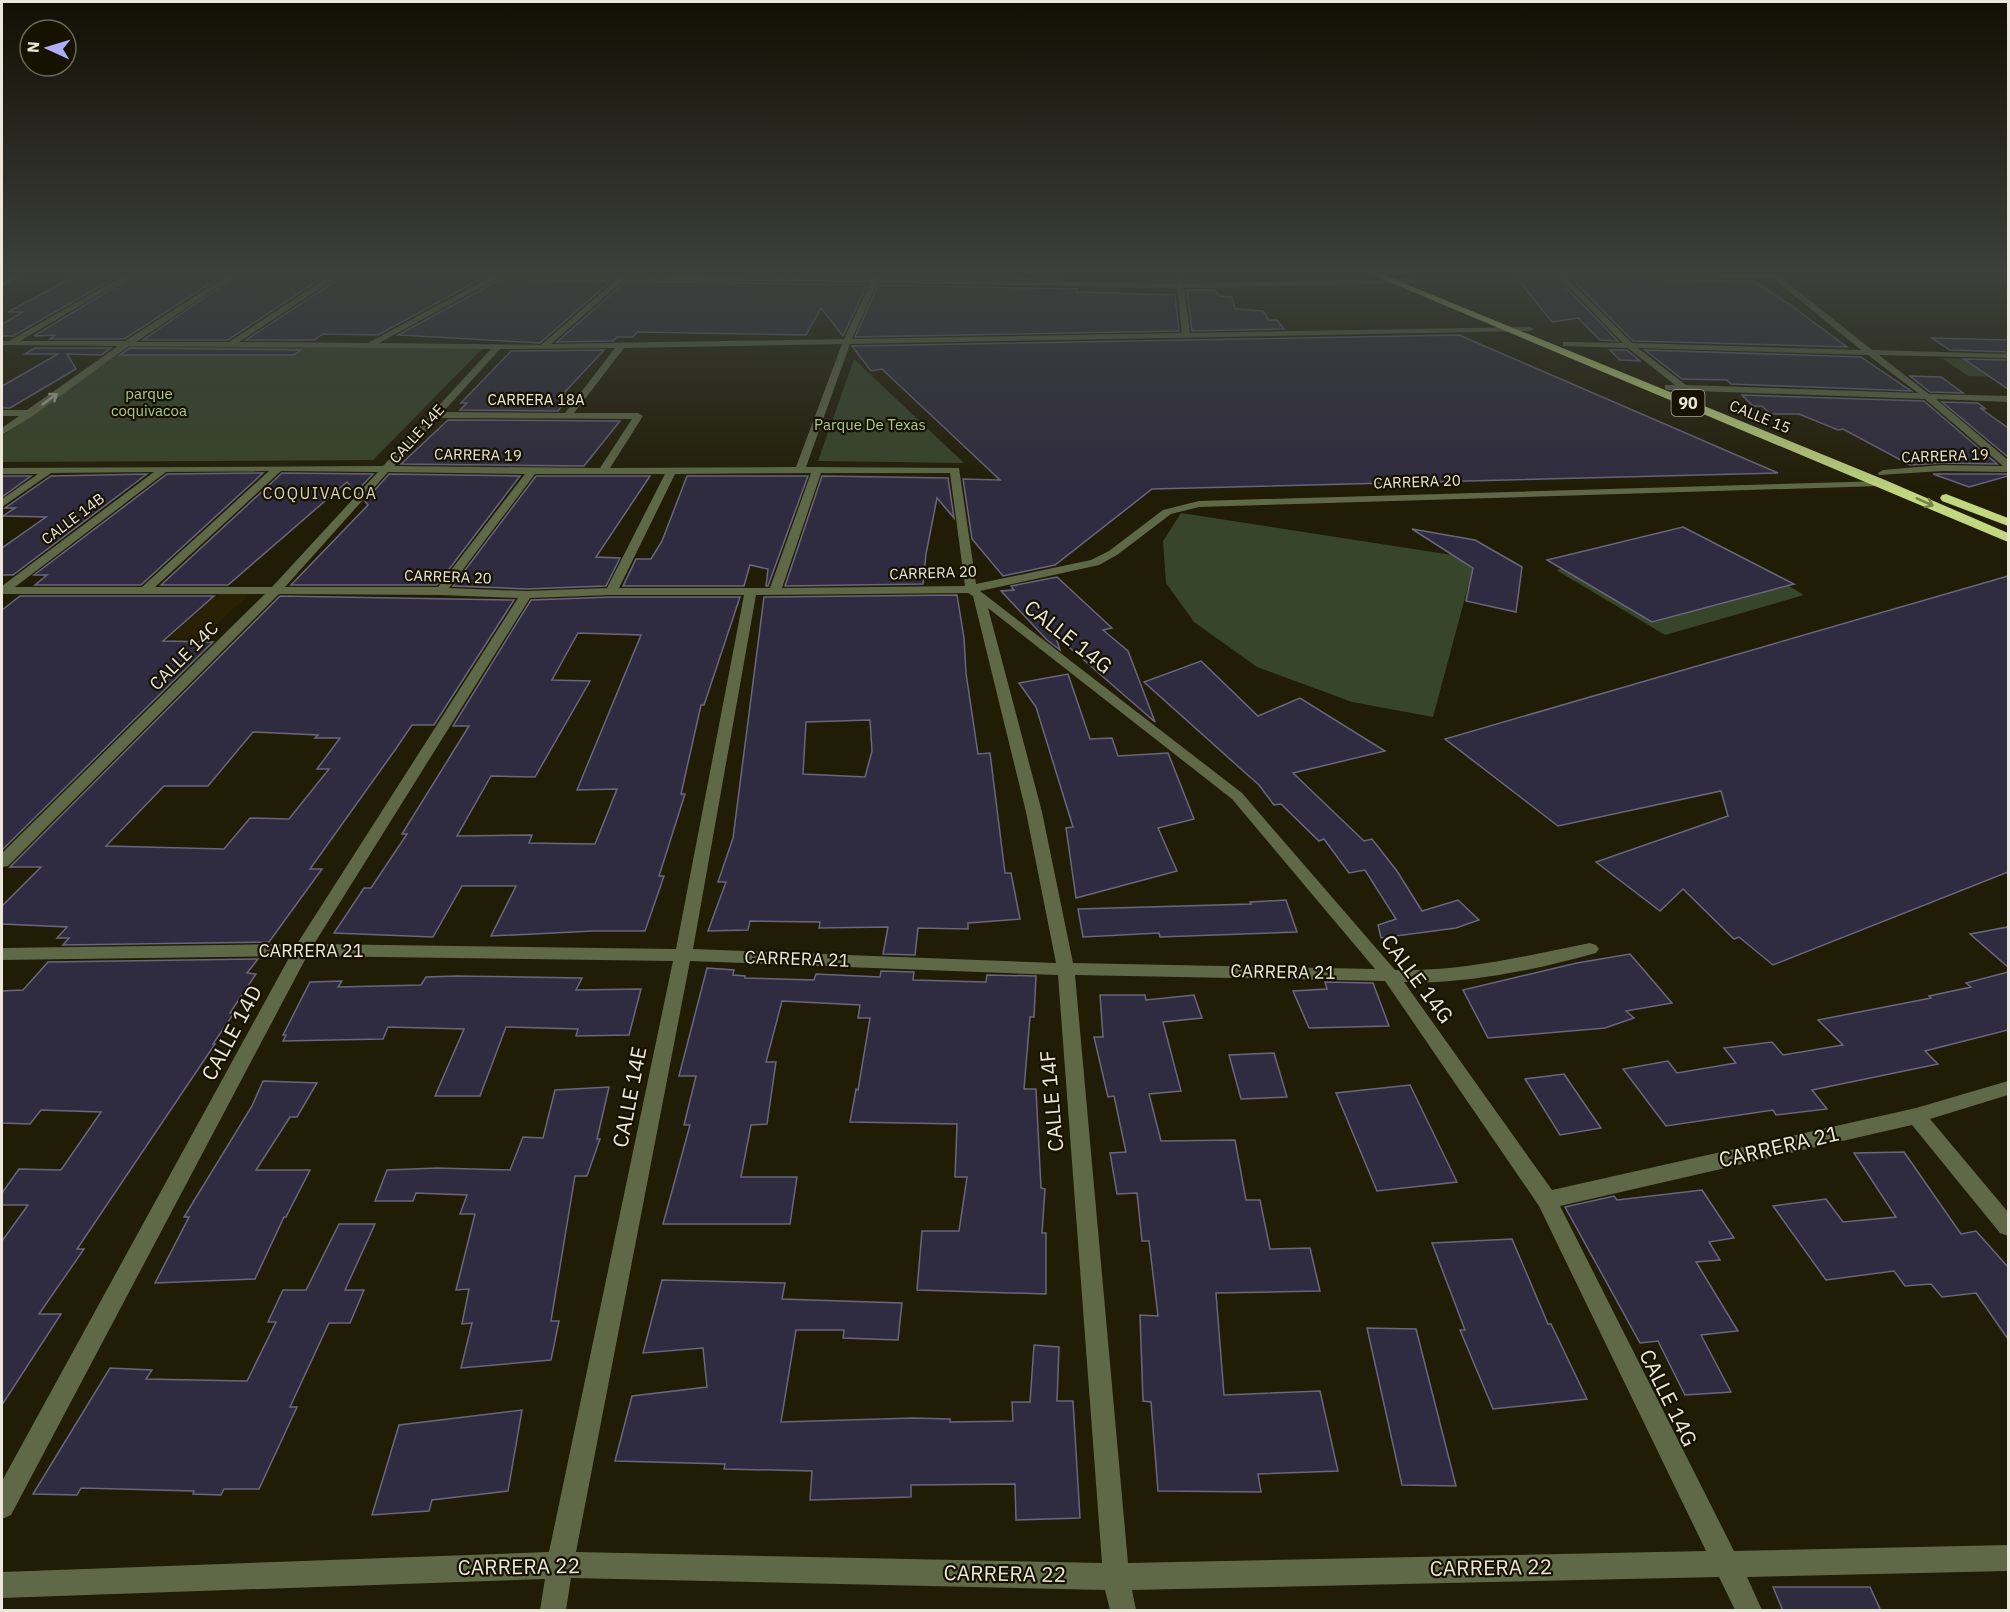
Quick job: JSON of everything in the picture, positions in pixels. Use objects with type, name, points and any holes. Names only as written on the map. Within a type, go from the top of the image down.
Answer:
[{"type":"highway","name":"CALLE 15","points":[[1549,346],[1882,478],[2008,522]]},
{"type":"highway","name":"CALLE 15","points":[[1571,346],[1882,478],[2008,538]]},
{"type":"street","points":[[2,432],[124,346]]},
{"type":"street","name":"CALLE 14E","points":[[385,469],[498,346]]},
{"type":"street","points":[[508,346],[603,346]]},
{"type":"street","points":[[568,415],[621,346]]},
{"type":"street","points":[[800,470],[845,346]]},
{"type":"street","points":[[1631,346],[1683,387]]},
{"type":"street","points":[[1672,346],[2008,356]]},
{"type":"street","points":[[1865,346],[1928,396],[2008,467]]},
{"type":"street","points":[[1668,387],[2008,399]]},
{"type":"street","points":[[2,413],[31,413]]},
{"type":"street","name":"CARRERA 18A","points":[[433,415],[638,416],[604,470]]},
{"type":"street","name":"CARRERA 19","points":[[1882,478],[1942,468],[2008,467]]},
{"type":"street","points":[[144,591],[278,468]]},
{"type":"street","name":"CARRERA 19","points":[[2,471],[278,468],[532,471],[955,470],[975,593]]},
{"type":"street","name":"CALLE 14C","points":[[2,862],[275,591],[385,469]]},
{"type":"street","name":"CALLE 14B","points":[[2,591],[163,470]]},
{"type":"street","points":[[611,591],[672,470]]},
{"type":"street","points":[[775,591],[817,470]]},
{"type":"street","points":[[2,504],[48,471]]},
{"type":"street","points":[[441,591],[532,471]]},
{"type":"street","name":"CARRERA 20","points":[[2,591],[441,591],[526,595],[611,591],[975,593],[1095,563],[1113,553],[1167,512],[1199,504],[1882,478]]},
{"type":"street","name":"CALLE 14E","points":[[553,1611],[560,1565],[683,955],[751,592]]},
{"type":"street","name":"CALLE 14F","points":[[975,593],[1034,812],[1066,969],[1116,1577],[1123,1611]]},
{"type":"street","name":"CALLE 14G","points":[[975,593],[1237,796],[1390,975],[1547,1200],[1749,1611]]},
{"type":"street","name":"CALLE 14D","points":[[2,1506],[302,950],[526,595]]},
{"type":"street","name":"CARRERA 21","points":[[2,954],[302,950],[683,955],[1066,969],[1428,977],[1488,970],[1590,950]]},
{"type":"street","name":"CARRERA 21","points":[[1547,1200],[1916,1116],[2008,1088]]},
{"type":"street","points":[[1916,1116],[2008,1227]]},
{"type":"street","name":"CARRERA 22","points":[[2,1585],[560,1565],[1116,1577],[2008,1558]]},
{"type":"shaded area","points":[[221,592],[251,593],[200,639],[169,638]]},
{"type":"green space","name":"parque coquivacoa","points":[[130,346],[482,349],[373,460],[2,462],[2,436]]},
{"type":"green space","points":[[1942,358],[2008,361],[2008,377],[1968,376]]},
{"type":"green space","name":"Parque De Texas","points":[[854,359],[964,463],[818,461]]},
{"type":"green space","points":[[1181,513],[1452,555],[1473,568],[1433,717],[1352,702],[1257,667],[1194,622],[1166,583],[1163,541]]},
{"type":"green space","points":[[1683,540],[1724,547],[1804,595],[1665,635],[1556,570]]},
{"type":"building","points":[[852,346],[1485,346],[1778,473],[1152,489],[1055,565],[1003,576],[972,539],[963,479],[1000,480],[882,369],[871,371]]},
{"type":"building","points":[[1944,346],[2008,346],[2008,352],[1950,350]]},
{"type":"building","points":[[35,348],[111,348],[101,355],[67,354],[76,369],[10,408],[2,408],[2,386],[58,354],[25,354]]},
{"type":"building","points":[[130,348],[301,350],[294,355],[120,355]]},
{"type":"building","points":[[604,350],[563,394],[570,394],[558,411],[460,410],[467,403],[461,403],[511,351]]},
{"type":"building","points":[[1610,350],[1627,350],[1640,361],[1620,360]]},
{"type":"building","points":[[1645,350],[1861,357],[1911,391],[1731,384],[1727,380],[1682,379]]},
{"type":"building","points":[[1964,359],[2008,360],[2008,389]]},
{"type":"building","points":[[1910,376],[1941,377],[1963,393],[1930,392]]},
{"type":"building","points":[[1742,395],[1924,401],[1997,464],[1910,465],[1843,429],[1838,430],[1799,414],[1770,414],[1762,406],[1753,406]]},
{"type":"building","points":[[1942,402],[1978,403],[1986,409],[1980,408],[2008,428],[2008,457]]},
{"type":"building","points":[[448,420],[620,421],[584,466],[401,464]]},
{"type":"building","points":[[263,473],[141,585],[35,585],[47,575],[34,575],[167,474]]},
{"type":"building","points":[[282,473],[373,474],[356,492],[347,482],[228,585],[161,585]]},
{"type":"building","points":[[147,474],[13,575],[2,575],[2,548],[46,517],[3,516],[15,508],[5,508],[51,476]]},
{"type":"building","points":[[389,474],[520,476],[437,585],[291,585],[368,505],[365,501]]},
{"type":"building","points":[[1933,474],[2008,474],[2008,476],[1969,487]]},
{"type":"building","points":[[2,476],[31,476],[2,497]]},
{"type":"building","points":[[536,476],[650,476],[596,557],[620,558],[606,586],[526,589],[453,586]]},
{"type":"building","points":[[687,476],[808,476],[768,586],[766,586],[768,569],[750,565],[744,586],[623,586],[636,559],[651,559],[662,541]]},
{"type":"building","points":[[822,476],[948,478],[954,518],[937,498],[926,554],[923,584],[785,586]]},
{"type":"building","points":[[1683,527],[1794,584],[1652,622],[1547,560]]},
{"type":"building","points":[[1412,529],[1475,540],[1522,567],[1516,612],[1466,601],[1473,568]]},
{"type":"building","points":[[2008,576],[2008,872],[1773,965],[1739,937],[1734,939],[1683,889],[1660,911],[1596,862],[1728,816],[1721,791],[1558,826],[1445,739]]},
{"type":"building","points":[[1057,577],[1112,628],[1103,630],[1128,651],[1155,722],[1055,635],[1060,650],[1047,640],[1001,591],[1014,590],[1011,586]]},
{"type":"building","points":[[957,595],[978,754],[990,753],[1005,873],[1011,873],[1020,919],[968,923],[968,929],[918,928],[915,955],[883,954],[888,927],[819,928],[820,922],[750,921],[748,930],[708,931],[726,882],[718,882],[733,838],[764,597]],"holes":[[[870,720],[872,751],[865,777],[803,774],[806,722]]]},
{"type":"building","points":[[20,596],[214,596],[163,641],[213,642],[2,850],[2,610]]},
{"type":"building","points":[[280,596],[514,600],[434,725],[412,725],[310,869],[322,869],[269,942],[63,945],[69,938],[57,938],[67,927],[2,924],[2,906],[41,867],[10,867]],"holes":[[[253,732],[318,735],[315,738],[340,738],[317,769],[329,769],[289,819],[250,818],[224,849],[106,846],[164,786],[208,786]]]},
{"type":"building","points":[[611,597],[740,597],[704,705],[701,705],[681,794],[685,794],[659,876],[664,876],[645,931],[491,936],[516,886],[462,886],[433,937],[334,933],[364,888],[371,888],[407,834],[402,834],[469,726],[453,726],[531,600]],"holes":[[[578,633],[641,635],[577,790],[617,789],[595,844],[529,843],[532,835],[457,836],[491,776],[535,777],[590,681],[552,680]]]},
{"type":"building","points":[[1201,661],[1258,716],[1300,698],[1385,751],[1293,773],[1364,841],[1372,839],[1397,871],[1422,911],[1458,900],[1479,920],[1456,928],[1381,938],[1378,925],[1396,919],[1365,870],[1349,873],[1324,839],[1319,841],[1281,804],[1274,805],[1259,785],[1144,682]]},
{"type":"building","points":[[1068,674],[1090,739],[1112,738],[1118,756],[1168,753],[1194,819],[1158,828],[1177,871],[1076,898],[1066,828],[1073,827],[1036,707],[1019,683]]},
{"type":"building","points":[[1286,900],[1297,932],[1160,937],[1159,933],[1083,937],[1078,909],[1251,904],[1250,902]]},
{"type":"building","points":[[2008,927],[2008,967],[1970,934]]},
{"type":"building","points":[[1630,954],[1672,1003],[1626,1011],[1634,1018],[1605,1028],[1488,1038],[1463,990],[1577,963]]},
{"type":"building","points":[[258,959],[247,973],[256,974],[230,1013],[234,1013],[213,1044],[215,1044],[77,1249],[84,1249],[39,1314],[61,1314],[2,1405],[2,1241],[28,1205],[2,1205],[2,1193],[19,1169],[61,1170],[101,1112],[41,1110],[30,1124],[2,1123],[2,991],[23,990],[48,962]]},
{"type":"building","points":[[707,968],[734,970],[733,975],[745,976],[745,978],[814,980],[816,974],[880,977],[881,971],[914,972],[913,980],[986,982],[987,975],[1036,976],[1034,1017],[1030,1017],[1024,1089],[1036,1089],[1041,1188],[1045,1189],[1042,1233],[1046,1233],[1046,1294],[917,1290],[922,1231],[959,1231],[967,1177],[955,1177],[957,1124],[850,1122],[856,1089],[858,1090],[870,1018],[858,1018],[860,1005],[782,1001],[766,1062],[776,1062],[767,1124],[751,1125],[741,1177],[797,1177],[790,1224],[663,1224],[690,1125],[684,1125],[696,1076],[679,1076]]},
{"type":"building","points":[[2008,972],[2008,1030],[1925,1051],[1938,1064],[1812,1090],[1827,1109],[1776,1115],[1773,1110],[1666,1126],[1623,1069],[1668,1061],[1677,1073],[1736,1063],[1724,1048],[1772,1042],[1783,1055],[1843,1045],[1818,1020],[1931,998],[1929,996],[1971,987],[1966,983]]},
{"type":"building","points":[[426,977],[582,978],[576,990],[641,989],[629,1035],[576,1036],[578,1029],[506,1027],[480,1096],[435,1096],[464,1029],[388,1027],[383,1039],[283,1041],[286,1035],[283,1035],[310,982],[342,981],[338,987],[421,985]]},
{"type":"building","points":[[1325,982],[1373,983],[1389,1026],[1309,1028],[1293,991],[1327,989]]},
{"type":"building","points":[[1100,995],[1145,995],[1146,1000],[1194,995],[1202,1018],[1163,1022],[1181,1091],[1149,1094],[1161,1141],[1235,1140],[1246,1200],[1260,1200],[1270,1249],[1310,1248],[1320,1291],[1216,1293],[1224,1395],[1320,1391],[1338,1471],[1258,1474],[1261,1492],[1158,1491],[1151,1402],[1143,1401],[1140,1315],[1158,1316],[1149,1241],[1142,1241],[1137,1193],[1117,1194],[1110,1153],[1126,1152],[1114,1096],[1108,1097],[1094,1037],[1103,1037]]},
{"type":"building","points":[[1274,1053],[1287,1097],[1241,1099],[1229,1055]]},
{"type":"building","points":[[1564,1074],[1601,1128],[1560,1135],[1525,1079]]},
{"type":"building","points":[[263,1081],[317,1083],[297,1117],[290,1117],[256,1170],[310,1170],[284,1217],[255,1279],[155,1283],[189,1217],[184,1217],[252,1106]]},
{"type":"building","points":[[1410,1085],[1457,1182],[1377,1191],[1336,1093]]},
{"type":"building","points":[[609,1087],[597,1139],[600,1139],[587,1176],[575,1176],[551,1321],[559,1321],[551,1360],[461,1368],[472,1323],[462,1324],[469,1289],[456,1290],[475,1214],[460,1214],[467,1195],[416,1193],[413,1201],[375,1201],[387,1170],[437,1168],[510,1170],[523,1137],[543,1138],[555,1090]]},
{"type":"building","points":[[1904,1152],[1961,1234],[1976,1231],[2008,1267],[2008,1339],[1976,1293],[1942,1297],[1931,1284],[1905,1286],[1894,1271],[1826,1280],[1773,1206],[1826,1199],[1843,1222],[1896,1217],[1854,1153]]},
{"type":"building","points":[[1702,1190],[1734,1238],[1709,1242],[1720,1260],[1696,1262],[1738,1331],[1701,1335],[1731,1392],[1685,1395],[1658,1341],[1640,1343],[1565,1207],[1614,1196],[1617,1200]]},
{"type":"building","points":[[339,1224],[375,1224],[345,1290],[364,1290],[350,1323],[329,1323],[290,1407],[297,1407],[259,1489],[224,1489],[221,1495],[193,1494],[194,1491],[81,1488],[77,1495],[33,1494],[110,1368],[152,1370],[146,1379],[247,1381],[276,1322],[268,1322],[283,1290],[306,1290]]},
{"type":"building","points":[[1512,1239],[1548,1324],[1551,1324],[1587,1399],[1493,1409],[1460,1330],[1465,1330],[1432,1243]]},
{"type":"building","points":[[662,1280],[785,1283],[782,1299],[902,1303],[898,1340],[843,1338],[844,1330],[796,1330],[781,1422],[913,1418],[950,1419],[950,1422],[1013,1421],[1012,1402],[1030,1402],[1034,1345],[1059,1347],[1057,1401],[1073,1401],[1080,1518],[1016,1520],[1015,1484],[911,1485],[911,1497],[810,1500],[812,1471],[724,1469],[725,1464],[615,1461],[632,1396],[707,1387],[703,1348],[643,1353]]},
{"type":"building","points":[[1367,1328],[1416,1329],[1456,1486],[1402,1485]]},
{"type":"building","points":[[522,1410],[508,1491],[432,1500],[429,1511],[372,1515],[399,1425]]},
{"type":"building","points":[[1773,1587],[1870,1587],[1881,1611],[1783,1611]]},
{"type":"district","name":"COQUIVACOA","points":[[320,493]]}]
